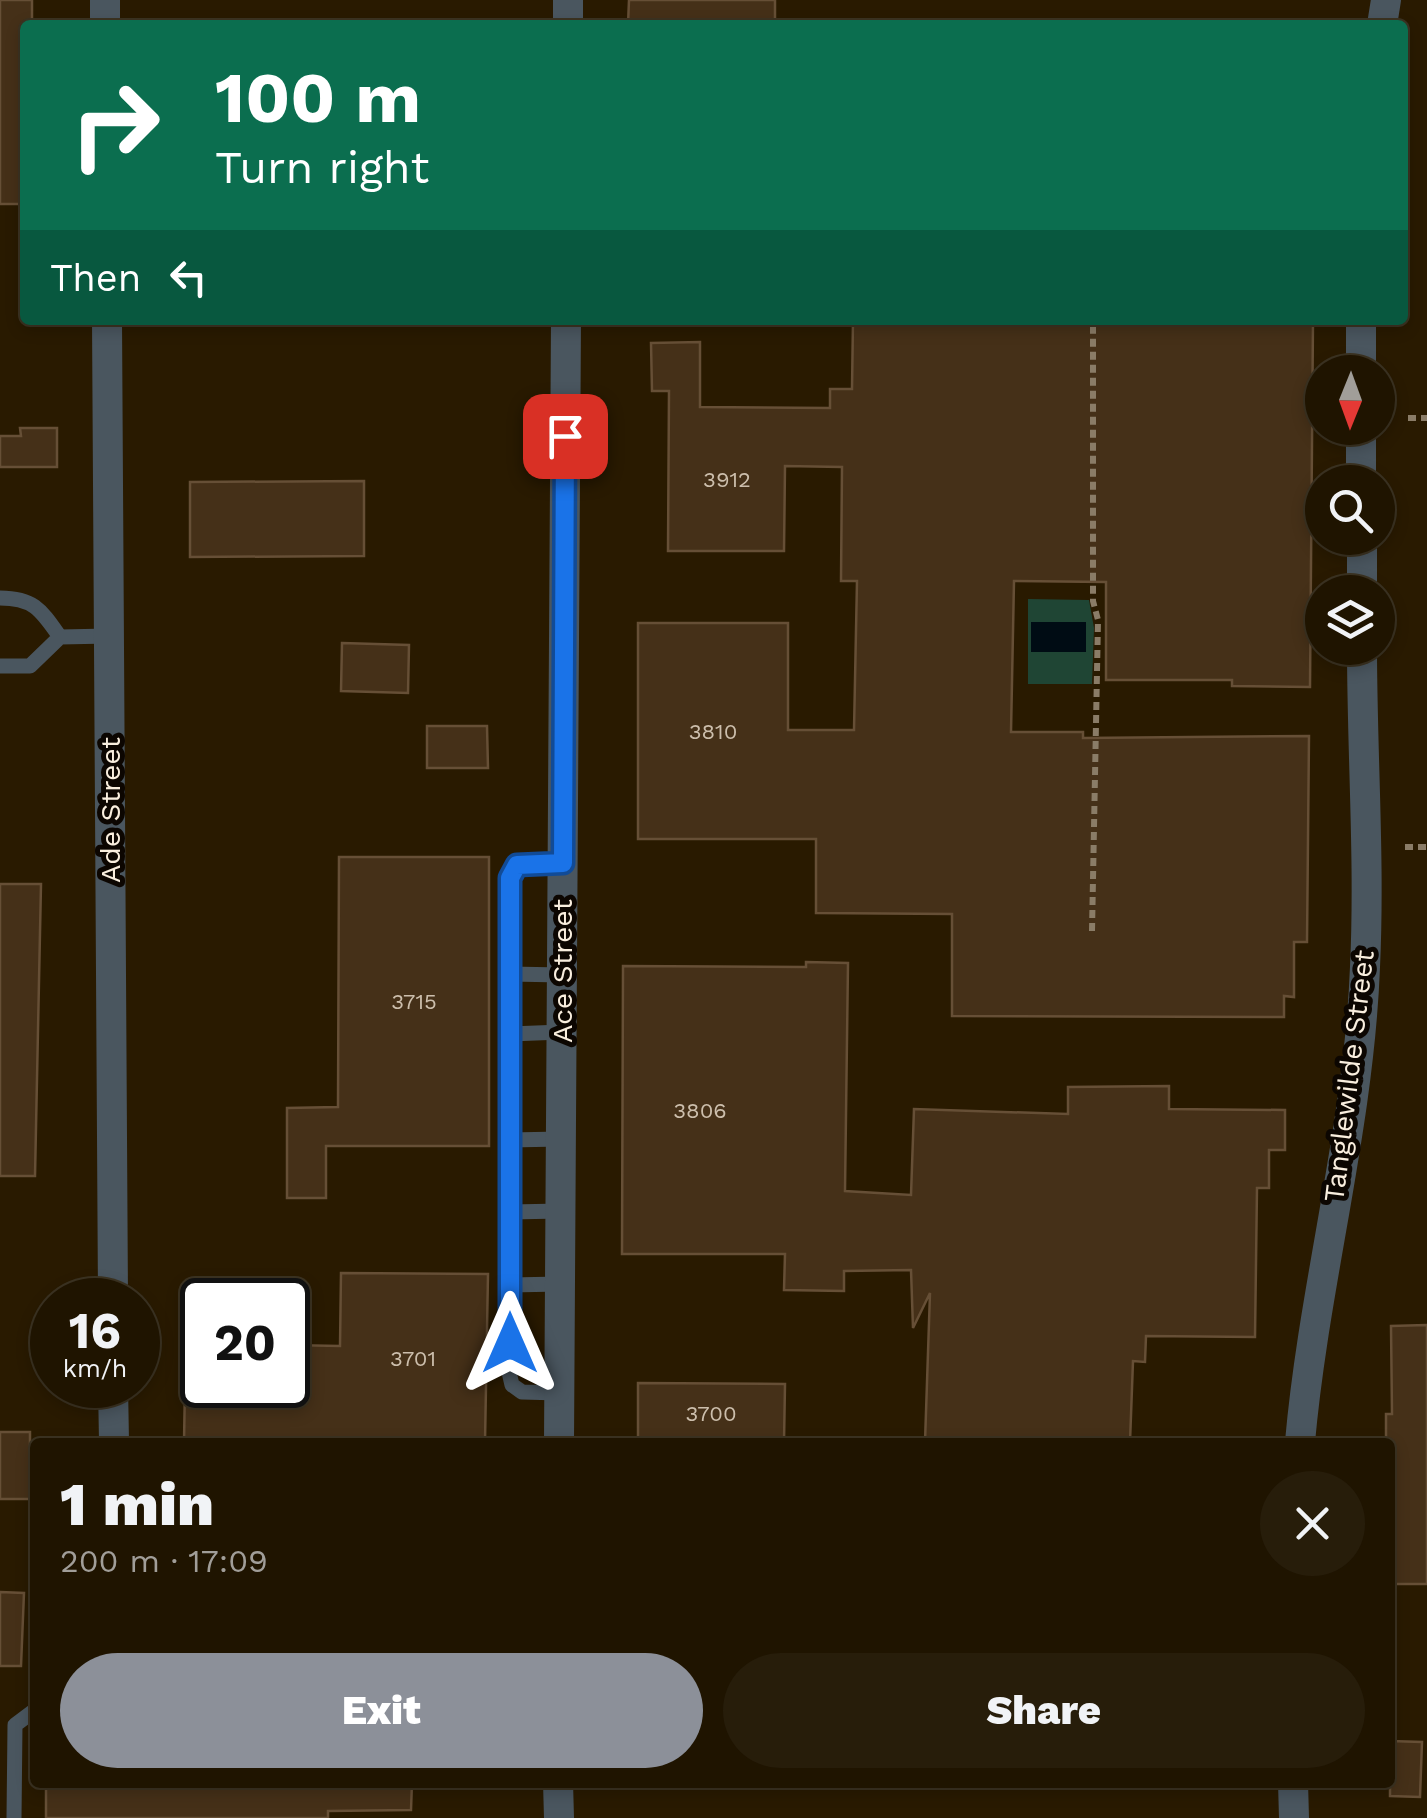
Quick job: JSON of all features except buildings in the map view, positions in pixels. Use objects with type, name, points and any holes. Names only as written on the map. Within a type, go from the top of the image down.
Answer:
[{"type":"street","name":"Ade Street","points":[[107,325],[113,1278]]},
{"type":"street","name":"Ace Street","points":[[559,1438],[566,325]]},
{"type":"street","points":[[1361,325],[1361,355]]},
{"type":"street","name":"Tanglewilde Street","points":[[1301,1438],[1366,968],[1362,665]]},
{"type":"street","points":[[113,1408],[114,1438]]},
{"type":"street","points":[[558,1788],[558,1818]]},
{"type":"street","points":[[1293,1788],[1294,1818]]},
{"type":"lane","points":[[0,598],[24,598],[38,605],[60,637]]},
{"type":"lane","points":[[0,666],[30,666],[60,637],[109,636]]},
{"type":"lane","points":[[560,1393],[522,1392],[512,1385],[510,878],[517,865],[563,863]]},
{"type":"lane","points":[[510,974],[562,976]]},
{"type":"lane","points":[[510,1034],[562,1032]]},
{"type":"lane","points":[[510,1140],[561,1138]]},
{"type":"lane","points":[[510,1212],[561,1211]]},
{"type":"lane","points":[[510,1284],[560,1284]]},
{"type":"lane","points":[[14,1818],[14,1724],[30,1713]]},
{"type":"path","points":[[1092,931],[1098,620],[1093,601],[1093,325]]},
{"type":"path","points":[[1408,418],[1427,418]]},
{"type":"path","points":[[1404,847],[1427,847]]},
{"type":"green space","points":[[1028,599],[1089,600],[1094,628],[1092,684],[1028,684]]},
{"type":"shaded area","points":[[1031,622],[1086,622],[1086,652],[1031,652]]},
{"type":"route","points":[[510,1343],[510,878],[517,865],[563,863],[565,436]]}]
